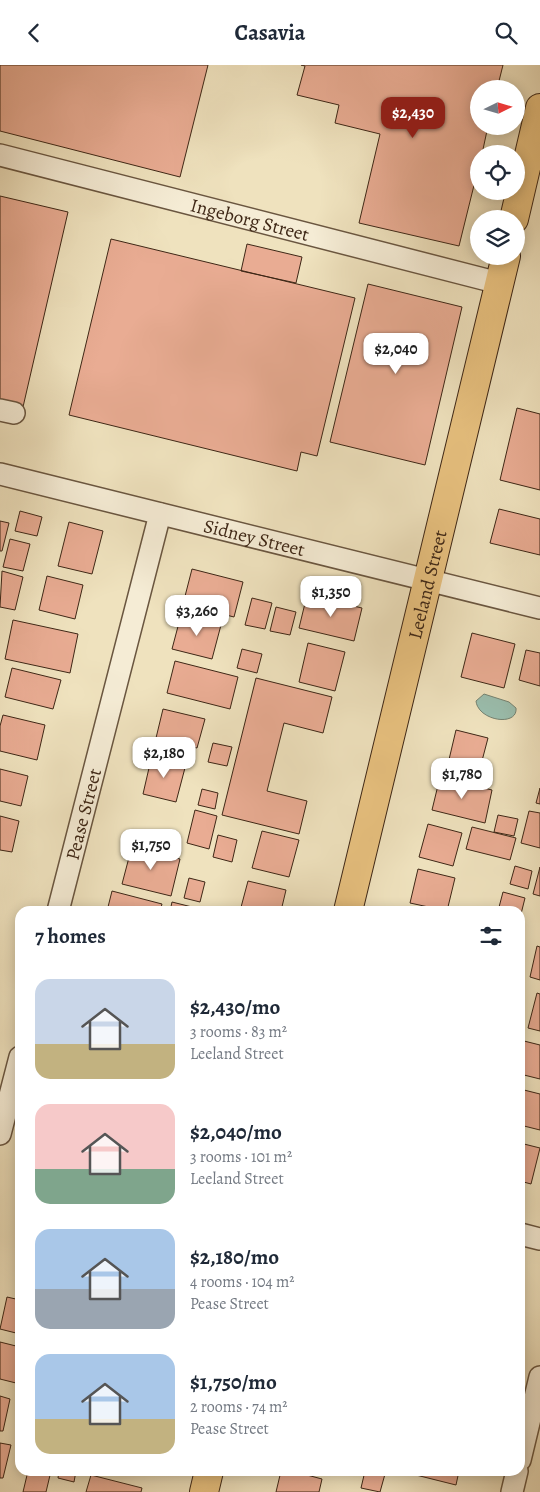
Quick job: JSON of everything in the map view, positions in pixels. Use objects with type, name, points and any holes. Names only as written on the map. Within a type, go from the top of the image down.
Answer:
[{"type":"main road","points":[[516,210],[540,108]]},
{"type":"main road","name":"Leeland Street","points":[[349,906],[504,265]]},
{"type":"main road","points":[[204,1492],[208,1476]]},
{"type":"street","name":"Ingeborg Street","points":[[0,155],[500,283]]},
{"type":"street","name":"Sidney Street","points":[[0,474],[540,608]]},
{"type":"street","name":"Pease Street","points":[[59,906],[160,514]]},
{"type":"street","points":[[0,1134],[15,1080]]},
{"type":"street","points":[[525,1236],[540,1239]]},
{"type":"street","points":[[525,1439],[540,1377]]},
{"type":"street","points":[[512,1492],[516,1476]]},
{"type":"shaded area","points":[[484,694],[509,702],[516,708],[515,714],[511,718],[498,719],[483,713],[478,708],[476,701]]},
{"type":"building","points":[[0,65],[208,65],[180,177],[0,131]]},
{"type":"building","points":[[301,65],[503,65],[499,80],[470,80],[470,135],[486,135],[484,145],[470,145],[470,200],[459,246],[359,223],[380,134],[335,123],[339,105],[297,95],[305,66]]},
{"type":"building","points":[[0,196],[68,212],[23,407],[0,401]]},
{"type":"building","points":[[111,239],[355,298],[317,456],[301,452],[297,471],[69,415]]},
{"type":"building","points":[[247,244],[302,257],[296,283],[241,271]]},
{"type":"building","points":[[368,284],[462,307],[425,465],[330,442]]},
{"type":"building","points":[[517,408],[540,414],[540,490],[500,480]]},
{"type":"building","points":[[499,509],[540,519],[540,555],[490,543]]},
{"type":"building","points":[[20,511],[42,517],[37,536],[15,531]]},
{"type":"building","points":[[0,521],[9,523],[2,551],[0,551]]},
{"type":"building","points":[[69,522],[103,531],[92,574],[58,566]]},
{"type":"building","points":[[10,539],[30,544],[23,571],[3,567]]},
{"type":"building","points":[[192,569],[243,582],[234,617],[183,604]]},
{"type":"building","points":[[2,571],[23,577],[15,610],[0,607]]},
{"type":"building","points":[[47,576],[83,585],[75,619],[39,610]]},
{"type":"building","points":[[307,595],[362,608],[354,641],[299,628]]},
{"type":"building","points":[[252,598],[272,603],[265,629],[245,625]]},
{"type":"building","points":[[276,607],[296,612],[290,635],[270,631]]},
{"type":"building","points":[[181,615],[221,625],[212,659],[172,649]]},
{"type":"building","points":[[13,620],[78,634],[70,673],[5,659]]},
{"type":"building","points":[[472,633],[515,644],[504,688],[461,677]]},
{"type":"building","points":[[308,643],[345,652],[335,691],[299,682]]},
{"type":"building","points":[[242,649],[262,654],[257,673],[237,668]]},
{"type":"building","points":[[526,650],[540,653],[540,686],[519,680]]},
{"type":"building","points":[[175,661],[238,677],[230,709],[167,693]]},
{"type":"building","points":[[12,668],[61,680],[53,709],[5,697]]},
{"type":"building","points":[[256,678],[332,697],[323,733],[284,723],[267,791],[307,801],[299,834],[222,815]]},
{"type":"building","points":[[163,709],[205,719],[197,748],[156,738]]},
{"type":"building","points":[[3,715],[45,725],[37,760],[0,751],[0,726]]},
{"type":"building","points":[[456,730],[488,738],[478,776],[447,768]]},
{"type":"building","points":[[213,743],[232,747],[227,766],[208,762]]},
{"type":"building","points":[[152,755],[186,764],[176,802],[143,794]]},
{"type":"building","points":[[0,769],[28,776],[21,806],[0,801]]},
{"type":"building","points":[[440,777],[492,790],[485,823],[432,810]]},
{"type":"building","points":[[540,788],[540,804],[536,803]]},
{"type":"building","points":[[202,789],[218,793],[215,809],[198,805]]},
{"type":"building","points":[[195,810],[217,816],[209,849],[187,843]]},
{"type":"building","points":[[529,811],[540,813],[540,848],[521,843]]},
{"type":"building","points":[[498,815],[518,819],[514,836],[494,832]]},
{"type":"building","points":[[0,816],[19,821],[12,852],[0,850]]},
{"type":"building","points":[[428,824],[462,833],[453,866],[419,857]]},
{"type":"building","points":[[472,827],[516,838],[510,860],[466,849]]},
{"type":"building","points":[[262,831],[299,840],[289,877],[252,868]]},
{"type":"building","points":[[218,835],[237,840],[232,862],[213,857]]},
{"type":"building","points":[[132,846],[180,859],[171,896],[122,884]]},
{"type":"building","points":[[515,866],[532,871],[528,889],[510,884]]},
{"type":"building","points":[[540,867],[540,896],[533,894]]},
{"type":"building","points":[[418,869],[455,878],[448,906],[424,906],[410,903]]},
{"type":"building","points":[[189,878],[205,882],[200,902],[184,898]]},
{"type":"building","points":[[248,881],[286,890],[282,906],[241,906]]},
{"type":"building","points":[[112,891],[162,904],[161,906],[108,906]]},
{"type":"building","points":[[503,892],[525,898],[523,906],[499,906]]},
{"type":"building","points":[[172,902],[188,906],[171,906]]},
{"type":"building","points":[[537,946],[540,947],[540,980],[530,977]]},
{"type":"building","points":[[537,993],[540,994],[540,1031],[528,1028]]},
{"type":"building","points":[[525,1041],[540,1045],[540,1079],[525,1075]]},
{"type":"building","points":[[525,1090],[540,1094],[540,1130],[525,1126]]},
{"type":"building","points":[[525,1144],[540,1148],[531,1184],[525,1182]]},
{"type":"building","points":[[7,1297],[15,1299],[15,1333],[0,1329]]},
{"type":"building","points":[[0,1342],[15,1346],[15,1383],[0,1379]]},
{"type":"building","points":[[0,1396],[10,1399],[3,1431],[0,1431]]},
{"type":"building","points":[[0,1443],[11,1445],[3,1478],[0,1478]]},
{"type":"building","points":[[27,1476],[50,1476],[46,1492],[23,1492]]},
{"type":"building","points":[[58,1476],[75,1476],[74,1482],[58,1478]]},
{"type":"building","points":[[91,1476],[142,1488],[141,1492],[86,1492]]},
{"type":"building","points":[[280,1476],[311,1476],[322,1479],[319,1492],[276,1492]]},
{"type":"building","points":[[364,1476],[384,1476],[380,1492],[361,1488]]},
{"type":"building","points":[[420,1476],[458,1476],[456,1485]]}]
